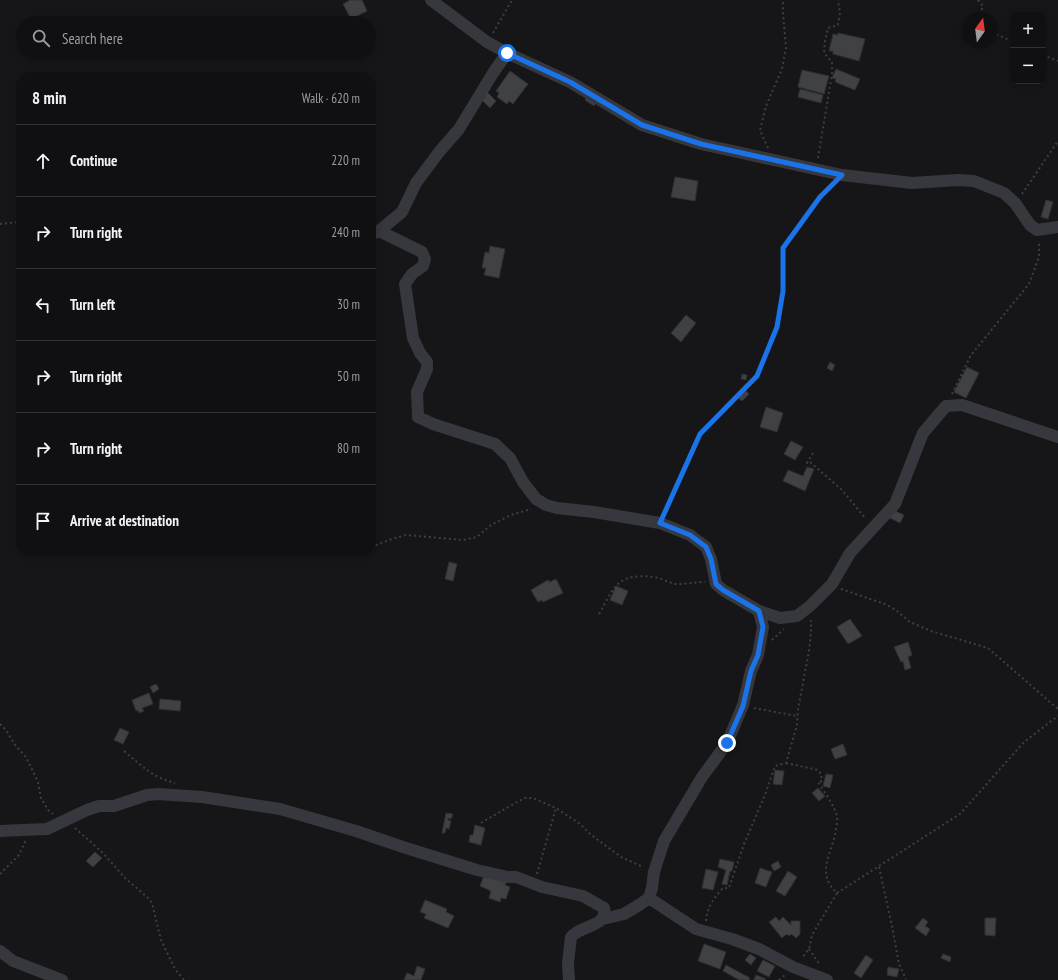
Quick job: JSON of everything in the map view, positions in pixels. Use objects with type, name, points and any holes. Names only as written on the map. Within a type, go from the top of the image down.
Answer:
[{"type":"street","points":[[431,0],[487,42],[507,53],[570,82],[642,125],[701,144],[842,175],[912,183],[958,180],[974,181],[1004,193],[1015,203],[1030,225],[1037,230],[1058,227]]},
{"type":"street","points":[[376,232],[402,212],[416,183],[438,152],[460,129],[493,73],[507,53]]},
{"type":"street","points":[[376,233],[422,252],[425,259],[423,266],[412,274],[405,284],[413,338],[426,362],[427,369],[418,392],[418,417],[433,424],[495,444],[510,458],[536,499],[546,505],[557,508],[594,512],[660,523],[690,535],[706,547],[711,559],[716,584],[723,590],[759,611],[780,618],[797,616],[810,606],[832,584],[850,553],[895,504],[923,433],[946,406],[962,405],[1058,437]]},
{"type":"street","points":[[569,980],[568,964],[571,937],[579,930],[603,919],[624,914],[649,898],[654,872],[664,841],[702,777],[727,743],[743,706],[751,671],[758,655],[763,627],[759,611]]},
{"type":"street","points":[[0,831],[47,829],[87,810],[99,806],[114,806],[147,795],[162,794],[202,797],[280,809],[356,831],[477,870],[508,877],[516,877],[534,884],[583,896],[604,908],[605,914],[603,919]]},
{"type":"street","points":[[649,898],[696,929],[732,939],[759,949],[794,967],[827,980]]},
{"type":"street","points":[[0,951],[13,961],[62,980]]},
{"type":"path","points":[[487,42],[512,0]]},
{"type":"path","points":[[774,160],[760,130],[766,106],[782,69],[786,48],[783,0]]},
{"type":"path","points":[[816,169],[832,74],[832,62],[824,53],[825,41],[828,28],[838,25],[840,13],[838,0]]},
{"type":"path","points":[[978,0],[983,6],[981,12]]},
{"type":"path","points":[[998,35],[1010,41]]},
{"type":"path","points":[[1046,56],[1058,61]]},
{"type":"path","points":[[1015,203],[1058,141]]},
{"type":"path","points":[[660,523],[700,434],[757,376],[777,327],[783,291],[783,248],[820,197],[842,175]]},
{"type":"path","points":[[0,224],[16,222]]},
{"type":"path","points":[[946,406],[971,355],[1029,284],[1039,256],[1039,238],[1037,230]]},
{"type":"path","points":[[813,453],[807,463],[810,462],[842,490],[872,528]]},
{"type":"path","points":[[376,546],[406,535],[463,540],[477,537],[491,525],[511,515],[546,505]]},
{"type":"path","points":[[599,614],[614,586],[629,578],[655,578],[676,584],[703,582],[716,584]]},
{"type":"path","points":[[832,584],[846,591],[884,604],[896,610],[910,622],[931,631],[988,648],[1058,709]]},
{"type":"path","points":[[786,763],[795,733],[810,651],[810,606]]},
{"type":"path","points":[[758,655],[797,616]]},
{"type":"path","points":[[743,706],[797,716]]},
{"type":"path","points":[[794,967],[809,949],[812,935],[838,893],[960,814],[1024,742],[1058,716]]},
{"type":"path","points":[[0,724],[6,730],[15,745],[26,757],[38,782],[41,798],[48,810],[86,836],[126,879],[147,897],[154,910],[161,940],[175,969],[184,980]]},
{"type":"path","points":[[124,751],[152,775],[161,780],[176,783]]},
{"type":"path","points":[[705,932],[709,907],[723,888],[728,888],[775,766],[786,763],[818,770],[821,774],[822,781],[818,782],[835,808],[838,818],[835,836],[826,868],[826,880],[838,893]]},
{"type":"path","points":[[481,823],[525,798],[532,798],[556,808],[580,824],[590,834],[621,857],[654,872]]},
{"type":"path","points":[[534,884],[556,808]]},
{"type":"path","points":[[0,874],[19,855],[30,829]]},
{"type":"path","points":[[879,867],[899,964],[906,979]]},
{"type":"building","points":[[350,0],[362,0],[367,11],[357,16],[349,16],[343,4]]},
{"type":"building","points":[[838,33],[865,39],[859,61],[833,54],[833,51],[829,51],[833,34],[838,35]]},
{"type":"building","points":[[836,69],[860,79],[855,90],[835,82],[836,79],[832,78]]},
{"type":"building","points":[[802,70],[829,76],[824,94],[798,87]]},
{"type":"building","points":[[510,71],[528,84],[513,104],[509,101],[507,104],[497,97],[499,93],[496,91]]},
{"type":"building","points":[[800,89],[823,95],[821,103],[798,97]]},
{"type":"building","points":[[487,92],[496,101],[490,108],[480,98]]},
{"type":"building","points":[[587,96],[596,102],[594,106],[585,100]]},
{"type":"building","points":[[675,177],[698,181],[695,201],[671,197]]},
{"type":"building","points":[[1046,200],[1053,202],[1048,219],[1041,217]]},
{"type":"building","points":[[490,246],[505,249],[499,278],[484,275],[486,268],[482,268],[485,252],[489,253]]},
{"type":"building","points":[[686,315],[696,323],[681,342],[671,333]]},
{"type":"building","points":[[830,362],[835,365],[832,371],[827,368]]},
{"type":"building","points":[[967,367],[979,373],[966,398],[954,392]]},
{"type":"building","points":[[742,374],[747,375],[746,380],[741,379]]},
{"type":"building","points":[[746,391],[749,394],[742,401],[738,398]]},
{"type":"building","points":[[766,407],[783,413],[777,432],[760,427]]},
{"type":"building","points":[[791,441],[803,447],[795,460],[784,454]]},
{"type":"building","points":[[807,467],[814,469],[805,491],[783,481],[788,470],[803,476]]},
{"type":"building","points":[[891,509],[904,515],[900,523],[888,517]]},
{"type":"building","points":[[449,562],[457,564],[453,581],[445,579]]},
{"type":"building","points":[[556,579],[563,593],[543,602],[542,600],[538,602],[531,590],[548,580],[550,582]]},
{"type":"building","points":[[616,586],[628,591],[622,605],[610,600]]},
{"type":"building","points":[[850,619],[862,636],[848,644],[837,627]]},
{"type":"building","points":[[908,642],[912,655],[908,657],[911,668],[905,670],[903,661],[901,662],[894,647]]},
{"type":"building","points":[[156,684],[159,689],[153,693],[150,687]]},
{"type":"building","points":[[149,693],[153,704],[142,708],[144,711],[139,713],[138,710],[136,711],[132,700]]},
{"type":"building","points":[[160,699],[181,701],[180,711],[159,709]]},
{"type":"building","points":[[120,728],[129,732],[123,744],[114,740]]},
{"type":"building","points":[[843,744],[847,755],[835,759],[831,749]]},
{"type":"building","points":[[775,770],[784,771],[782,785],[773,784]]},
{"type":"building","points":[[826,774],[833,775],[830,788],[823,786]]},
{"type":"building","points":[[818,788],[825,796],[819,801],[812,793]]},
{"type":"building","points":[[446,813],[453,814],[451,819],[448,818],[448,820],[451,821],[449,829],[446,828],[445,833],[442,833]]},
{"type":"building","points":[[475,825],[485,828],[481,845],[469,842],[470,835],[473,835]]},
{"type":"building","points":[[95,852],[102,858],[93,867],[86,861]]},
{"type":"building","points":[[720,859],[734,862],[732,871],[730,871],[727,885],[722,884],[726,870],[718,867]]},
{"type":"building","points":[[778,861],[781,867],[774,871],[771,865]]},
{"type":"building","points":[[760,868],[772,872],[766,887],[755,883]]},
{"type":"building","points":[[706,869],[718,872],[713,890],[702,888]]},
{"type":"building","points":[[788,871],[797,877],[785,896],[776,891]]},
{"type":"building","points":[[485,873],[507,881],[505,885],[510,887],[506,899],[501,898],[500,902],[489,898],[491,891],[480,886]]},
{"type":"building","points":[[425,900],[447,909],[446,912],[454,916],[448,928],[424,918],[426,914],[420,912]]},
{"type":"building","points":[[776,917],[779,921],[783,917],[791,925],[791,921],[800,921],[800,934],[796,938],[791,934],[789,936],[787,934],[782,938],[769,922]]},
{"type":"building","points":[[923,918],[928,922],[925,926],[930,929],[926,936],[915,928]]},
{"type":"building","points":[[985,918],[996,918],[995,936],[985,935]]},
{"type":"building","points":[[704,944],[726,952],[720,969],[698,961]]},
{"type":"building","points":[[750,954],[756,958],[751,965],[745,960]]},
{"type":"building","points":[[943,954],[951,957],[950,962],[941,958]]},
{"type":"building","points":[[866,955],[873,960],[861,978],[854,973]]},
{"type":"building","points":[[763,960],[775,966],[769,977],[757,971]]},
{"type":"building","points":[[726,965],[750,978],[749,980],[739,980],[723,971]]},
{"type":"building","points":[[417,966],[425,969],[421,980],[404,980],[407,973],[414,976]]},
{"type":"building","points":[[888,967],[899,969],[897,977],[887,975]]},
{"type":"building","points":[[756,975],[766,979],[754,980]]},
{"type":"route","points":[[507,53],[570,82],[642,125],[701,144],[842,175],[820,197],[783,248],[783,291],[777,327],[757,376],[700,434],[660,523],[690,535],[706,547],[711,559],[716,584],[723,590],[759,611],[763,627],[758,655],[751,671],[743,706],[727,743]]}]
